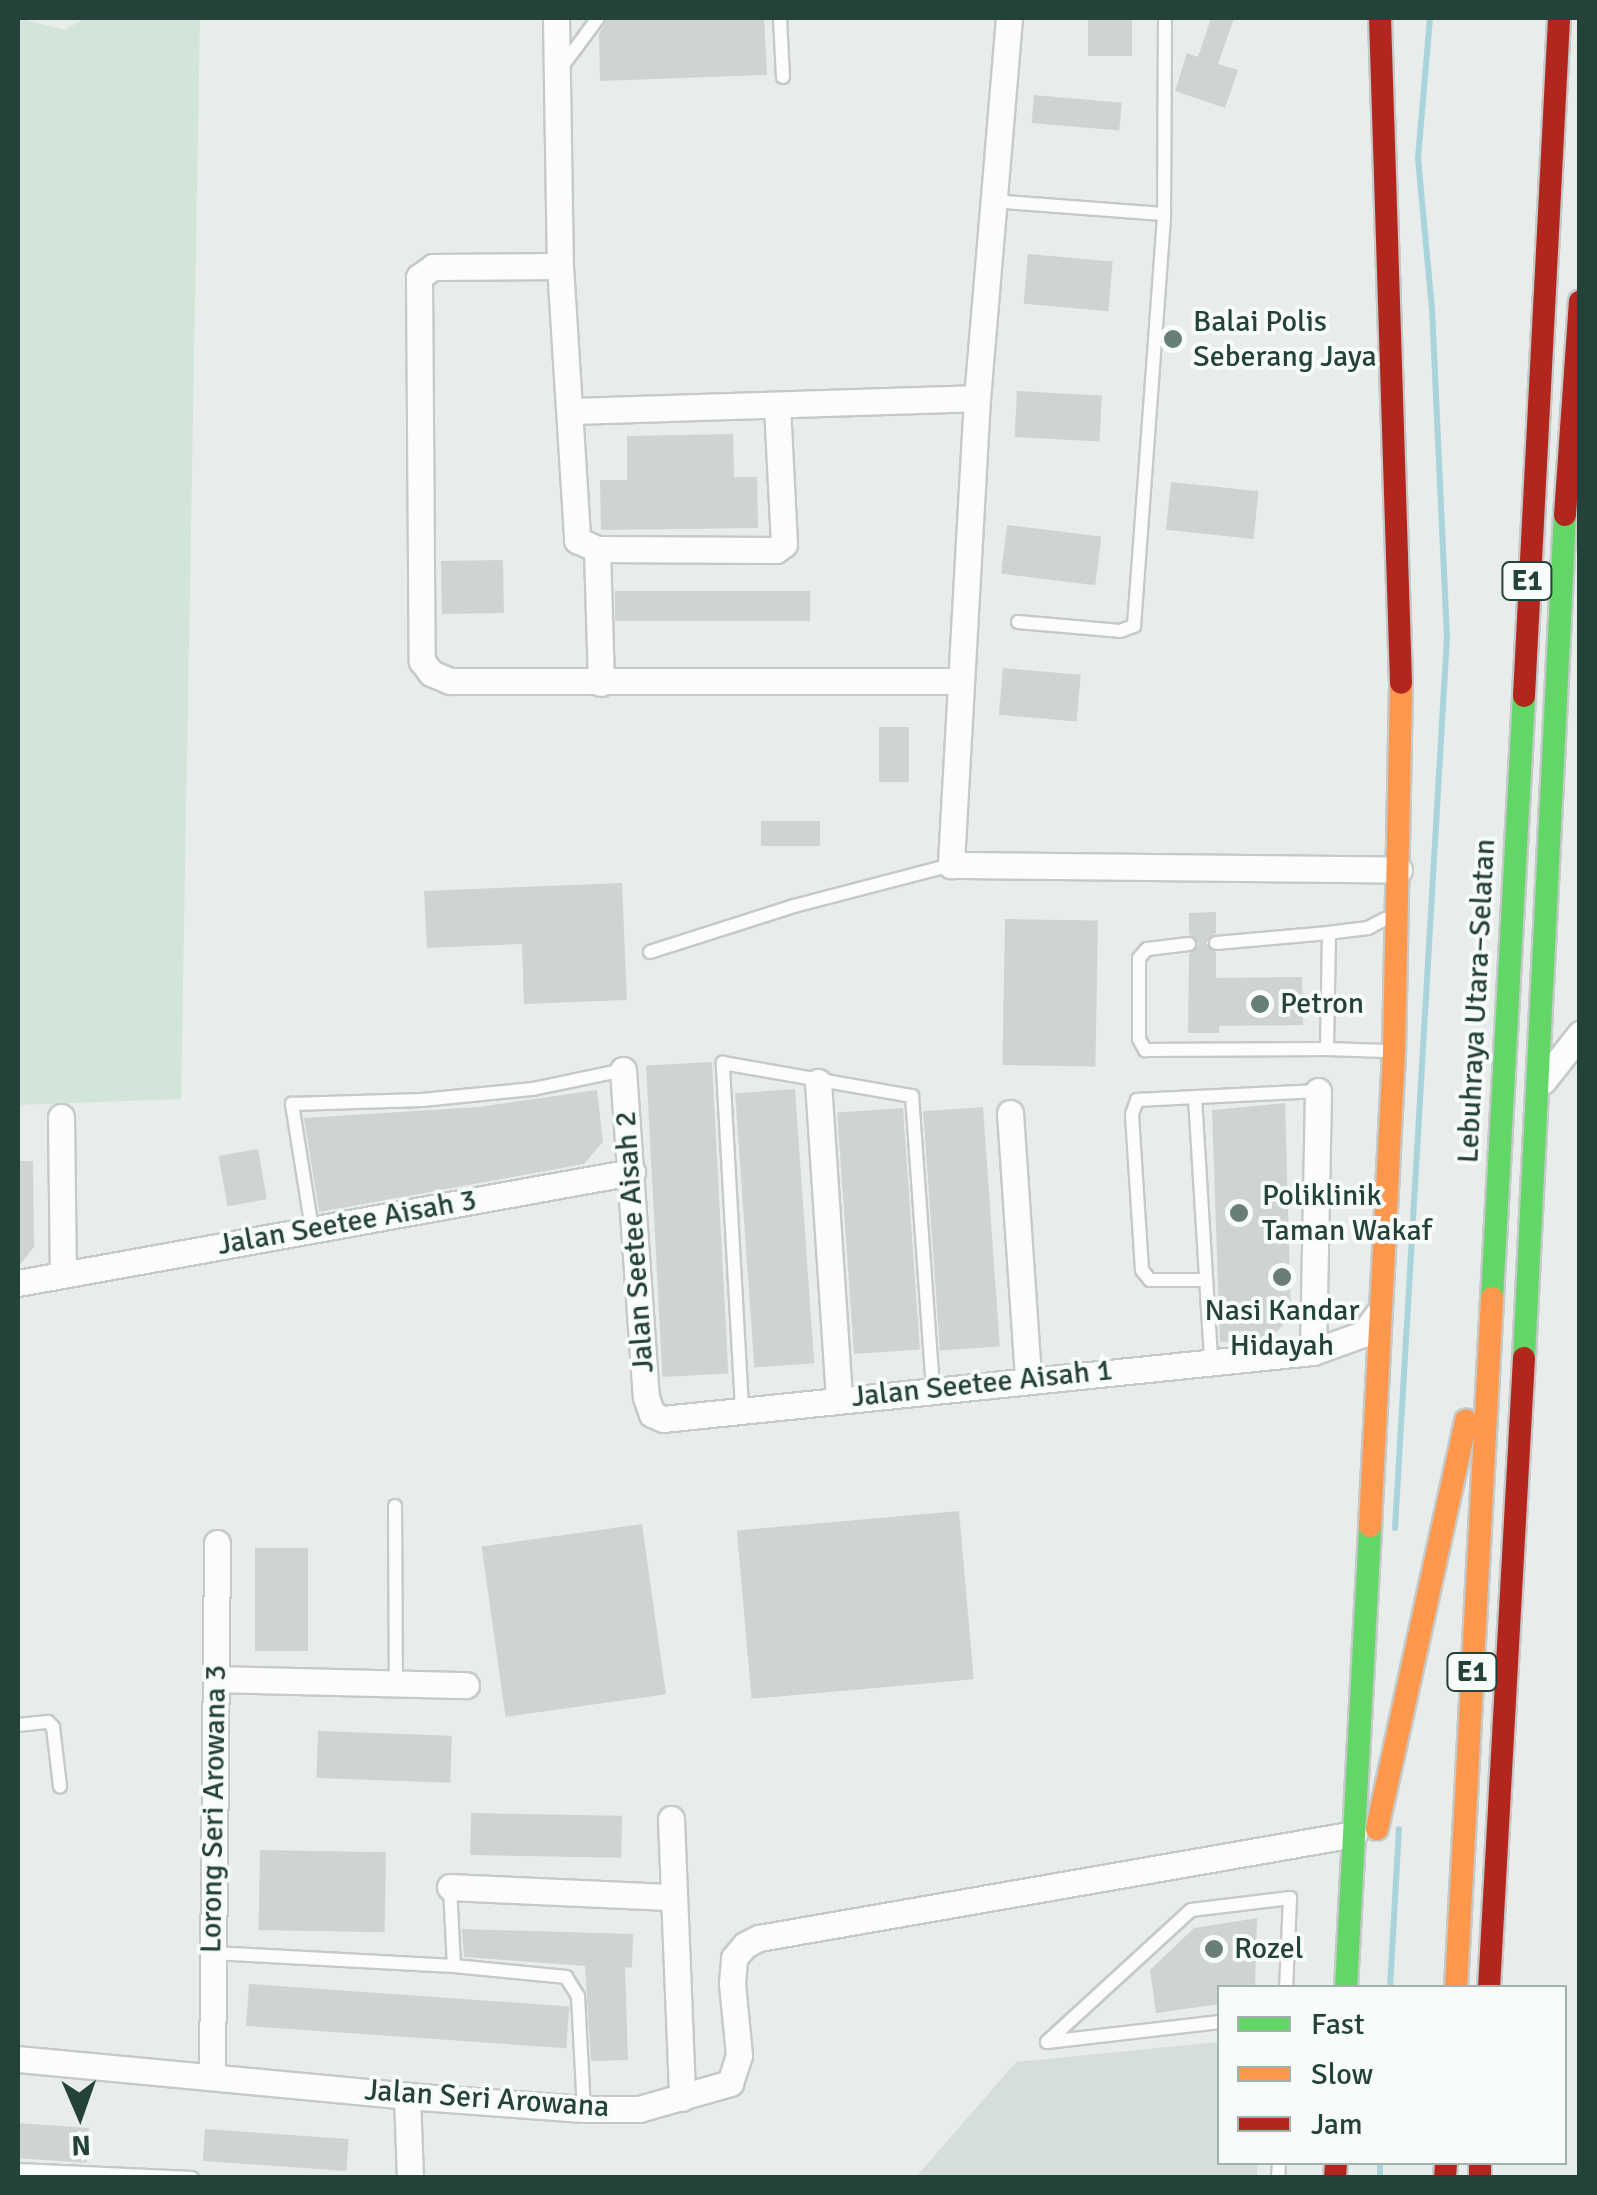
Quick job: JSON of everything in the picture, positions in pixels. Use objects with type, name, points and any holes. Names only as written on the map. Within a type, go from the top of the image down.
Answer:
[{"type":"highway","points":[[1346,1985],[1378,1401],[1399,906],[1401,609],[1380,154],[1380,18]]},
{"type":"highway","name":"Lebuhraya Utara–Selatan","points":[[1456,1985],[1560,18]]},
{"type":"highway","name":"E1","points":[[1489,1985],[1540,1086],[1570,425],[1580,302]]},
{"type":"highway","points":[[1546,956],[1572,889]]},
{"type":"highway","points":[[1348,1955],[1399,1734],[1447,1490],[1466,1421],[1490,1357]]},
{"type":"street","points":[[556,18],[560,266],[578,540],[598,549],[776,550],[784,544],[778,406]]},
{"type":"street","points":[[1009,18],[976,398],[952,865],[1398,870]]},
{"type":"street","points":[[560,266],[433,266],[419,277],[422,661],[430,673],[450,681],[960,681]]},
{"type":"street","points":[[570,411],[976,398]]},
{"type":"street","points":[[598,549],[601,683]]},
{"type":"street","points":[[1540,1086],[1580,1034]]},
{"type":"street","name":"Jalan Seetee Aisah 2","points":[[623,1070],[646,1398],[652,1414]]},
{"type":"street","points":[[818,1082],[839,1398]]},
{"type":"street","points":[[1312,1352],[1318,1091]]},
{"type":"street","points":[[1010,1113],[1028,1380]]},
{"type":"street","points":[[60,1117],[62,1275]]},
{"type":"street","name":"Jalan Seetee Aisah 3","points":[[18,1283],[632,1172]]},
{"type":"street","name":"Jalan Seetee Aisah 1","points":[[1312,1352],[1363,1334],[1382,1307]]},
{"type":"street","name":"Jalan Seetee Aisah 1","points":[[652,1414],[663,1418],[1312,1352],[1348,1356],[1359,1362],[1370,1374],[1378,1401]]},
{"type":"street","name":"Lorong Seri Arowana 3","points":[[212,2076],[217,1542]]},
{"type":"street","points":[[216,1679],[466,1685]]},
{"type":"street","points":[[671,1818],[682,2098]]},
{"type":"street","name":"Jalan Seri Arowana","points":[[18,2059],[407,2096],[584,2110],[640,2109],[730,2083],[738,2069],[734,1958],[744,1945],[759,1938],[1354,1834]]},
{"type":"street","points":[[450,1887],[673,1897]]},
{"type":"street","points":[[407,2096],[410,2178]]},
{"type":"lane","points":[[557,72],[598,18]]},
{"type":"lane","points":[[780,18],[783,78]]},
{"type":"lane","points":[[1018,622],[1120,632],[1134,626],[1164,214],[1166,18]]},
{"type":"lane","points":[[991,201],[1164,214]]},
{"type":"lane","points":[[650,952],[794,906],[952,865]]},
{"type":"lane","points":[[1216,943],[1368,928],[1399,906]]},
{"type":"lane","points":[[1327,1049],[1329,933]]},
{"type":"lane","points":[[1189,944],[1147,949],[1139,958],[1140,1039],[1145,1050],[1394,1051]]},
{"type":"lane","points":[[742,1408],[723,1063],[912,1096],[934,1390]]},
{"type":"lane","points":[[312,1229],[292,1104],[459,1096],[533,1088],[623,1070]]},
{"type":"lane","points":[[1204,1280],[1150,1280],[1142,1270],[1132,1114],[1137,1100],[1318,1091]]},
{"type":"lane","points":[[1194,1097],[1210,1361]]},
{"type":"lane","points":[[396,1506],[396,1683]]},
{"type":"lane","points":[[18,1725],[48,1722],[53,1727],[60,1787]]},
{"type":"lane","points":[[450,1887],[454,1966]]},
{"type":"lane","points":[[1217,2022],[1047,2042],[1191,1910],[1290,1898],[1286,1985]]},
{"type":"lane","points":[[213,1953],[454,1966],[573,1982],[578,1996],[584,2110]]},
{"type":"lane","points":[[18,2170],[192,2178]]},
{"type":"shaded area","points":[[1217,2042],[1217,2165],[1257,2165],[1257,2177],[916,2177],[1016,2062]]},
{"type":"green space","points":[[18,18],[65,30],[85,18],[200,18],[181,1099],[18,1105]]},
{"type":"building","points":[[608,18],[764,18],[767,75],[600,81],[599,34]]},
{"type":"building","points":[[1088,18],[1132,18],[1132,56],[1088,56]]},
{"type":"building","points":[[1211,18],[1234,18],[1218,64],[1238,70],[1225,108],[1175,91],[1187,53],[1198,57]]},
{"type":"building","points":[[1034,95],[1122,103],[1119,131],[1032,123]]},
{"type":"building","points":[[1028,254],[1113,261],[1108,311],[1024,304]]},
{"type":"building","points":[[1017,391],[1102,395],[1099,441],[1015,437]]},
{"type":"building","points":[[733,434],[734,477],[757,477],[758,528],[601,530],[600,480],[627,480],[627,436]]},
{"type":"building","points":[[1171,482],[1259,491],[1254,539],[1166,530]]},
{"type":"building","points":[[1007,525],[1101,537],[1095,585],[1001,574]]},
{"type":"building","points":[[503,560],[504,613],[442,614],[441,561]]},
{"type":"building","points":[[615,591],[810,591],[810,621],[615,621]]},
{"type":"building","points":[[1003,668],[1081,675],[1077,722],[999,715]]},
{"type":"building","points":[[879,727],[909,727],[909,782],[879,782]]},
{"type":"building","points":[[761,821],[820,821],[820,846],[761,846]]},
{"type":"building","points":[[622,883],[627,1000],[524,1004],[522,944],[427,948],[424,891]]},
{"type":"building","points":[[1216,912],[1216,933],[1206,943],[1216,953],[1216,978],[1302,977],[1303,1025],[1219,1026],[1219,1033],[1188,1033],[1189,954],[1199,944],[1189,934],[1189,913]]},
{"type":"building","points":[[1005,919],[1098,921],[1095,1067],[1002,1065]]},
{"type":"building","points":[[712,1062],[728,1374],[662,1377],[646,1065]]},
{"type":"building","points":[[795,1089],[814,1363],[754,1368],[735,1093]]},
{"type":"building","points":[[597,1090],[603,1142],[584,1164],[319,1212],[304,1118],[479,1107]]},
{"type":"building","points":[[1285,1103],[1291,1315],[1270,1340],[1220,1342],[1212,1110]]},
{"type":"building","points":[[983,1107],[1000,1346],[940,1351],[923,1111]]},
{"type":"building","points":[[903,1108],[920,1349],[854,1354],[837,1113]]},
{"type":"building","points":[[258,1149],[267,1199],[227,1206],[219,1156]]},
{"type":"building","points":[[18,1161],[33,1161],[34,1247],[18,1267]]},
{"type":"building","points":[[959,1511],[974,1679],[752,1699],[737,1530]]},
{"type":"building","points":[[642,1524],[666,1694],[506,1717],[482,1547]]},
{"type":"building","points":[[255,1548],[308,1548],[308,1651],[255,1651]]},
{"type":"building","points":[[318,1731],[452,1736],[450,1783],[316,1778]]},
{"type":"building","points":[[471,1813],[622,1816],[621,1858],[470,1855]]},
{"type":"building","points":[[260,1850],[386,1852],[385,1932],[259,1930]]},
{"type":"building","name":"Rozel","points":[[1257,1918],[1255,1985],[1217,1985],[1217,2004],[1156,2013],[1150,1970],[1194,1928]]},
{"type":"building","points":[[462,1929],[633,1934],[632,1968],[625,1967],[628,2060],[591,2061],[585,1966],[464,1957]]},
{"type":"building","points":[[249,1984],[569,2006],[566,2048],[246,2026]]},
{"type":"building","points":[[18,2123],[89,2128],[86,2163],[18,2158]]},
{"type":"building","points":[[205,2129],[349,2139],[346,2171],[203,2161]]},
{"type":"waterway","points":[[1395,1528],[1447,638],[1432,309],[1418,158],[1430,18]]},
{"type":"waterway","points":[[1390,1985],[1399,1829]]},
{"type":"waterway","points":[[1380,2165],[1380,2178]]},
{"type":"traffic: fast","points":[[1524,1358],[1565,515]]},
{"type":"traffic: fast","points":[[1492,1298],[1524,696]]},
{"type":"traffic: fast","points":[[1346,1985],[1370,1526]]},
{"type":"traffic: slow","points":[[1370,1526],[1394,1051],[1401,683]]},
{"type":"traffic: slow","points":[[1456,1985],[1492,1298]]},
{"type":"traffic: slow","points":[[1377,1829],[1466,1421]]},
{"type":"traffic: jam","points":[[1380,18],[1401,683]]},
{"type":"traffic: jam","points":[[1524,696],[1559,18]]},
{"type":"traffic: jam","points":[[1565,515],[1580,302]]},
{"type":"traffic: jam","points":[[1489,1985],[1524,1358]]},
{"type":"traffic: jam","points":[[1335,2178],[1336,2165]]},
{"type":"traffic: jam","points":[[1445,2178],[1446,2165]]},
{"type":"traffic: jam","points":[[1480,2165],[1480,2178]]},
{"type":"place","name":"Balai Polis Seberang Jaya","points":[[1173,339]]},
{"type":"place","name":"Petron","points":[[1260,1004]]},
{"type":"place","name":"Poliklinik Taman Wakaf","points":[[1239,1213]]},
{"type":"place","name":"Nasi Kandar Hidayah","points":[[1282,1277]]},
{"type":"place","name":"Rozel","points":[[1214,1949]]}]
